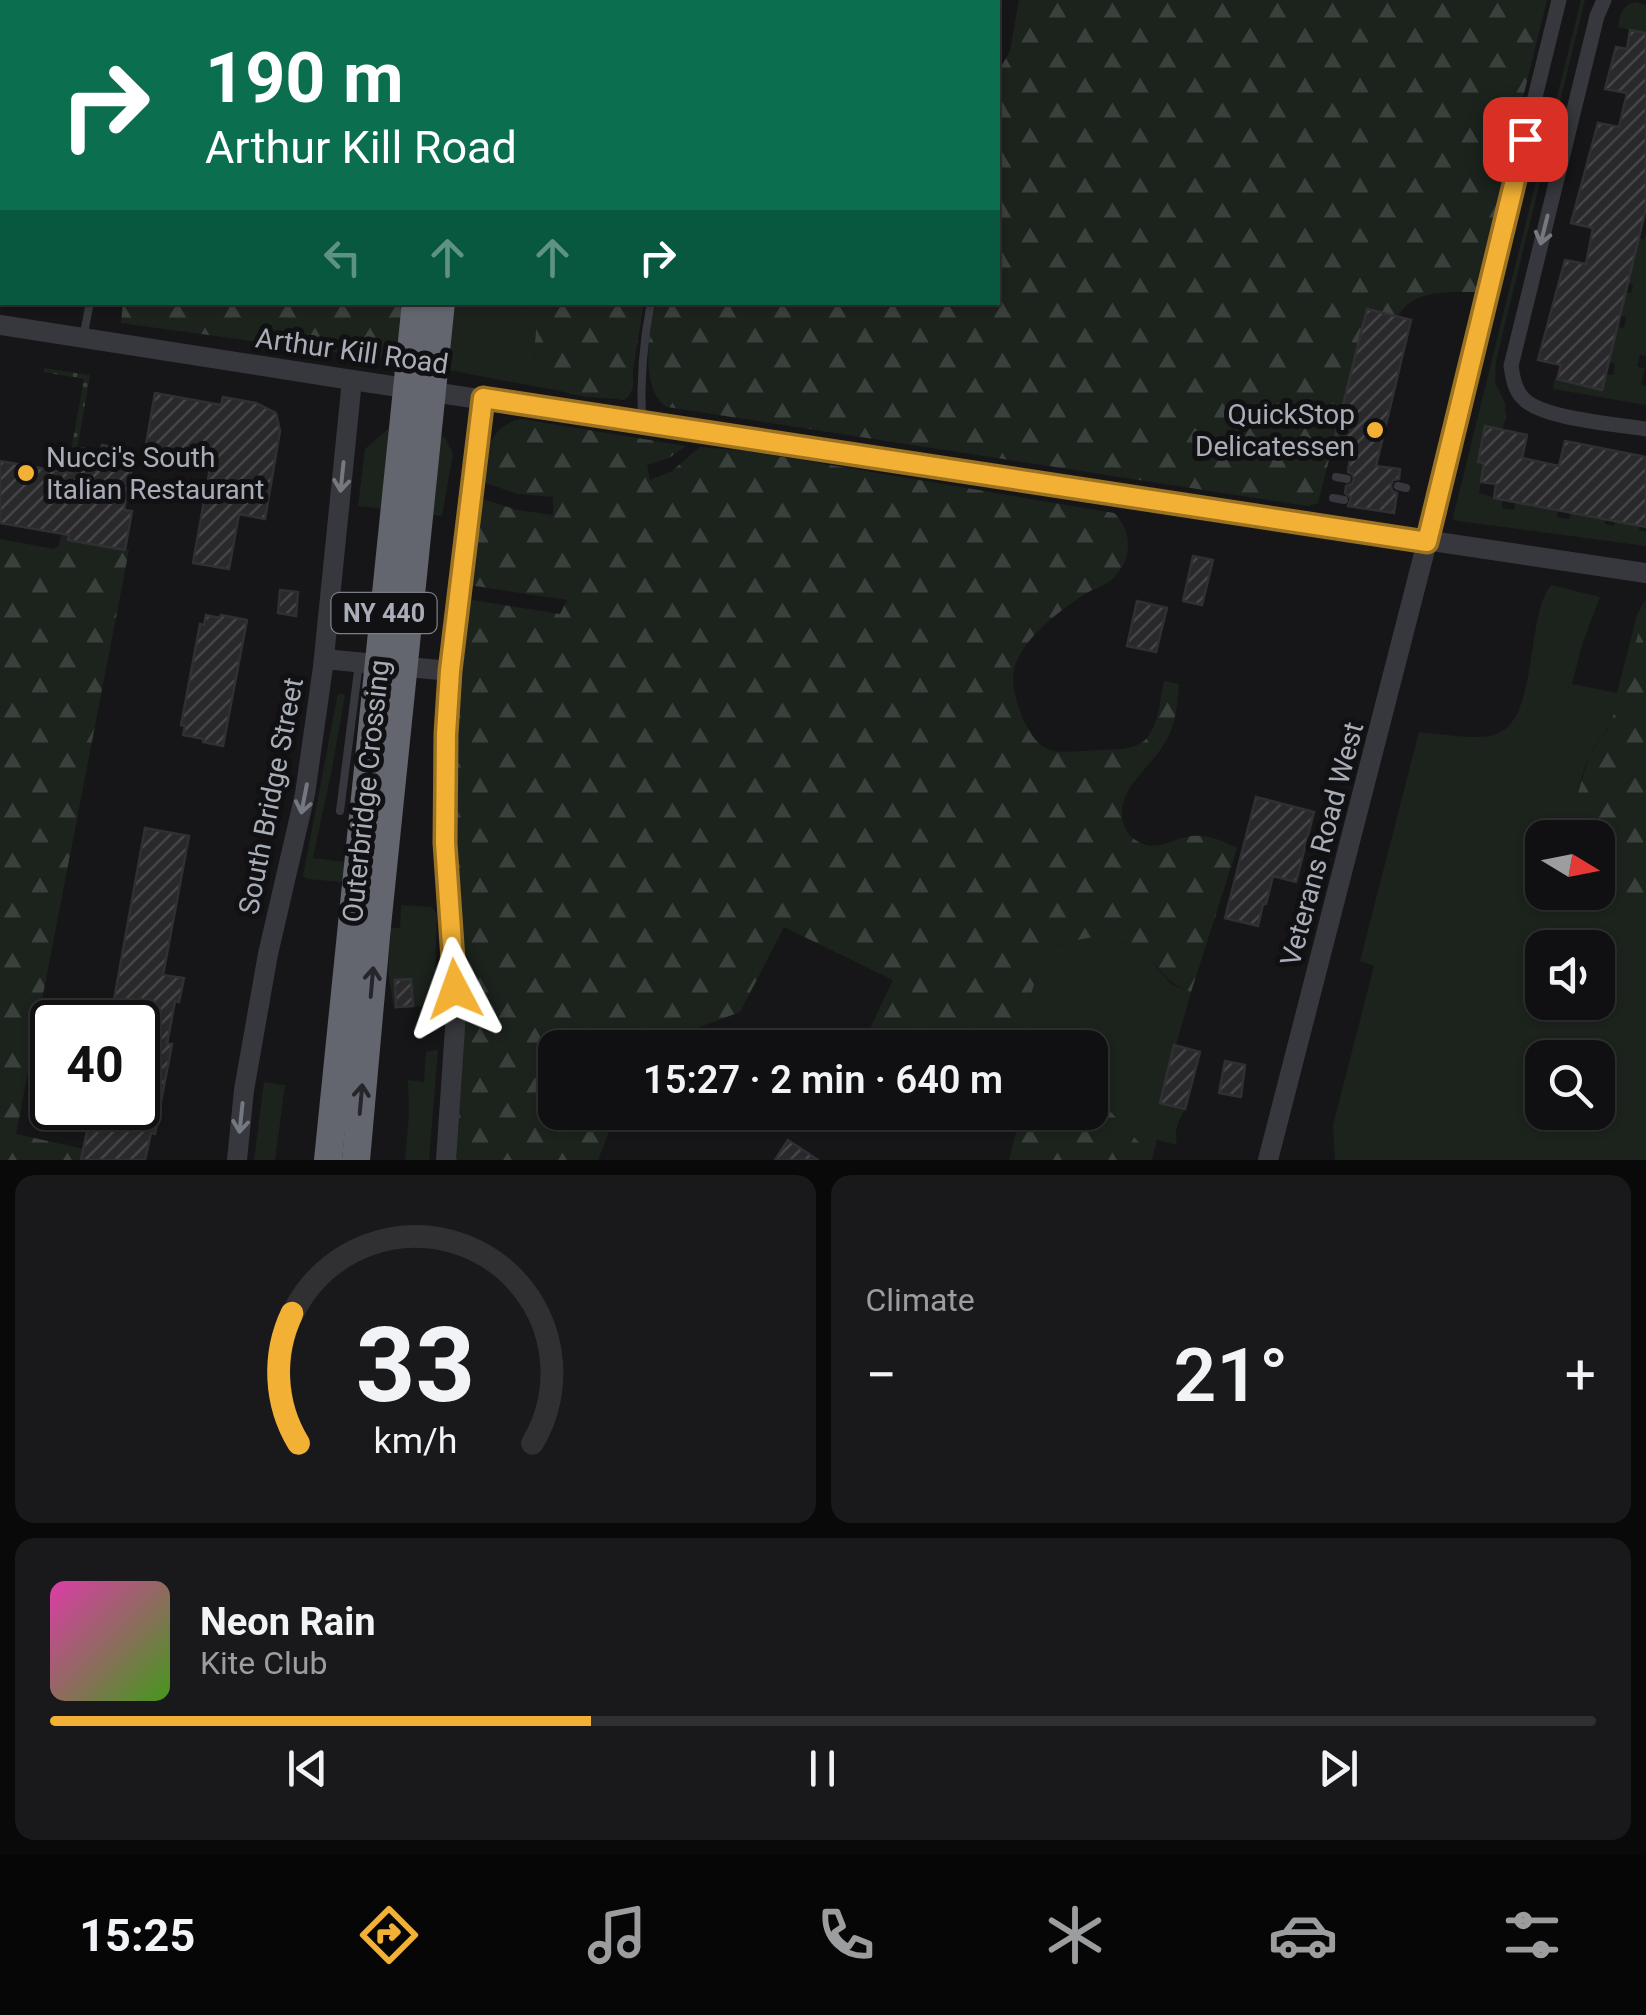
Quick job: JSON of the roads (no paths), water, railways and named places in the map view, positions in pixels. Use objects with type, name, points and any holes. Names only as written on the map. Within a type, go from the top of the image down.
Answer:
[{"type":"highway","name":"Outerbridge Crossing","points":[[356,1160],[365,925],[416,305]]},
{"type":"highway","name":"Outerbridge Crossing","points":[[328,1160],[342,1025],[365,925],[441,305]]},
{"type":"highway","points":[[314,1160],[342,1025]]},
{"type":"street","points":[[1427,542],[1559,0]]},
{"type":"street","points":[[1604,0],[1596,16],[1512,366],[1518,392],[1535,407],[1646,429]]},
{"type":"street","name":"Arthur Kill Road","points":[[0,325],[1646,573]]},
{"type":"street","name":"South Bridge Street","points":[[236,1160],[268,954],[305,794],[324,659],[352,380]]},
{"type":"street","points":[[446,1160],[456,1013],[445,843],[446,734],[483,398]]},
{"type":"street","name":"Veterans Road West","points":[[1268,1160],[1427,542]]},
{"type":"street","points":[[324,659],[450,671]]},
{"type":"lane","points":[[83,338],[89,305]]},
{"type":"lane","points":[[642,422],[640,383],[650,305]]},
{"type":"lane","points":[[1336,477],[1347,478]]},
{"type":"lane","points":[[1333,498],[1344,500]]},
{"type":"lane","points":[[340,811],[359,662]]},
{"type":"place","name":"QuickStop Delicatessen","points":[[1375,430]]},
{"type":"place","name":"Nucci's South Italian Restaurant","points":[[26,473]]}]
